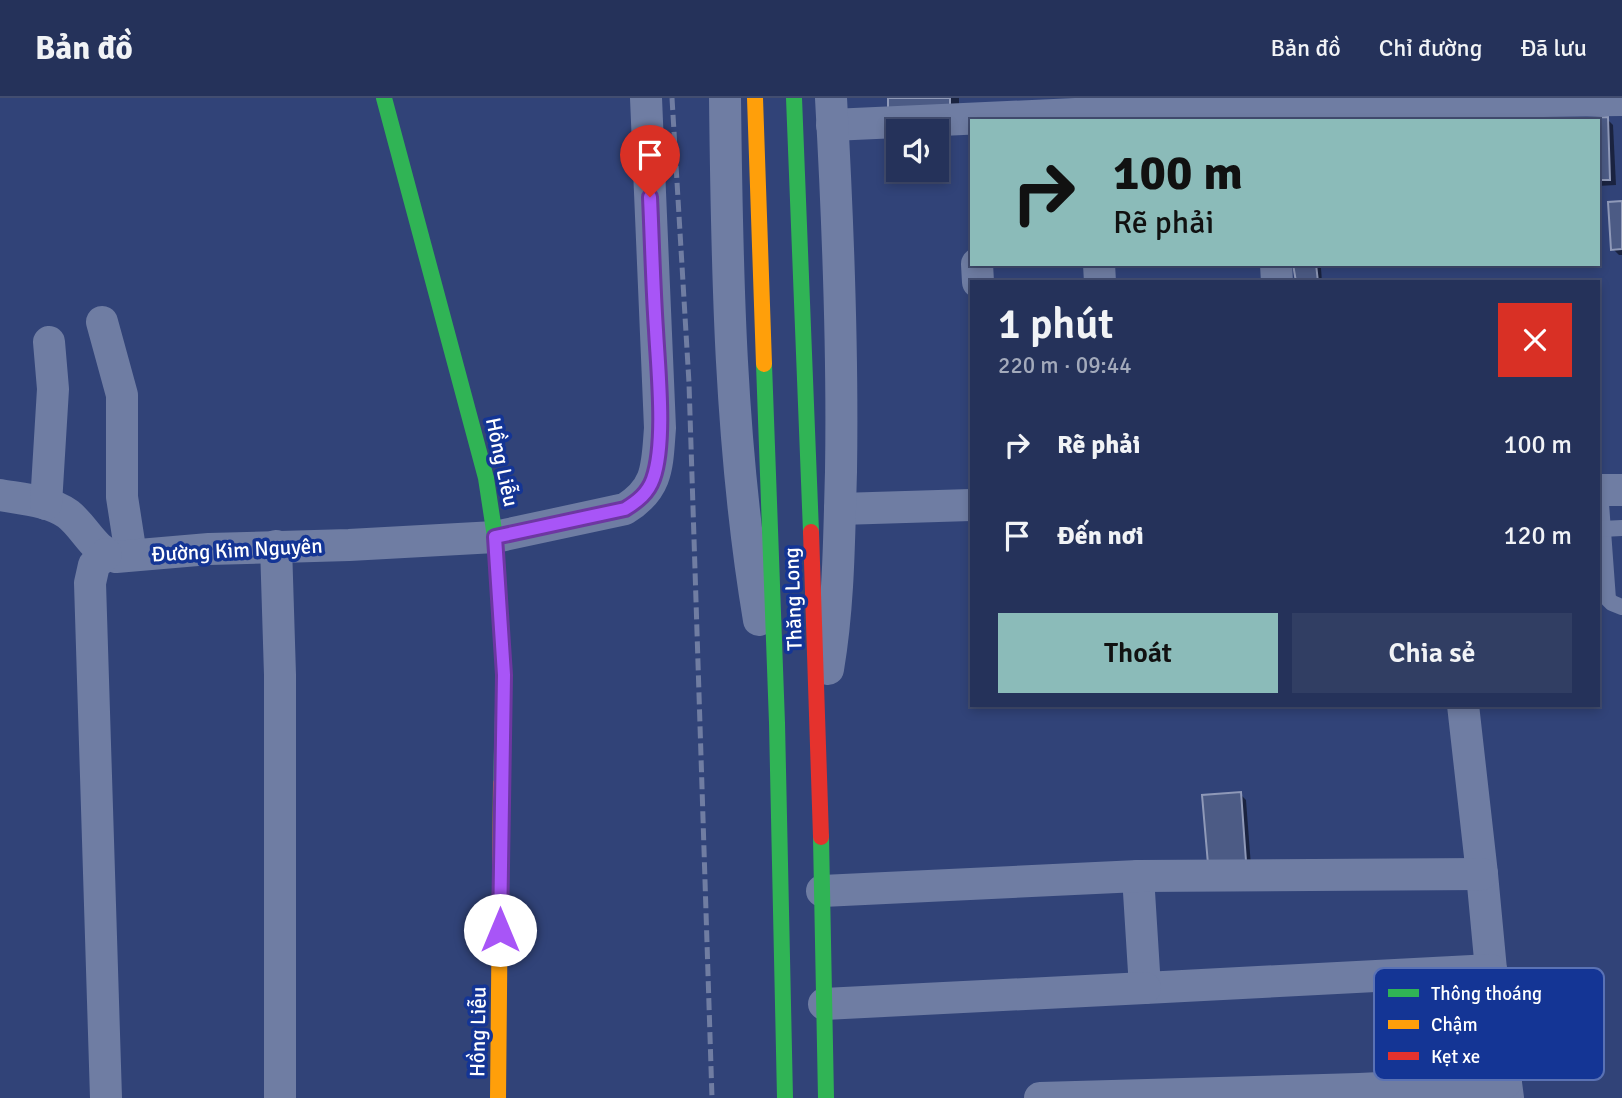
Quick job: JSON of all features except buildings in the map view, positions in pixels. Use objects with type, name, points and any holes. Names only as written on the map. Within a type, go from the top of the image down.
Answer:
[{"type":"main road","name":"Hồng Liễu","points":[[384,98],[476,434],[495,537],[504,688],[498,1098]]},
{"type":"main road","name":"Thăng Long","points":[[755,98],[777,723],[785,1098]]},
{"type":"main road","name":"Thăng Long","points":[[794,98],[819,722],[826,1098]]},
{"type":"street","name":"Đường Kim Nguyên","points":[[119,555],[209,548],[349,545],[495,537],[625,509],[638,501],[647,491],[657,468],[660,428],[646,98]]},
{"type":"street","points":[[725,98],[727,235],[736,439],[751,566],[777,723]]},
{"type":"street","points":[[1008,119],[1206,103],[1281,107],[1472,100],[1622,100]]},
{"type":"street","points":[[819,722],[837,605],[840,509],[841,326],[831,111],[970,122]]},
{"type":"street","points":[[102,322],[122,395],[119,555]]},
{"type":"street","points":[[46,504],[53,389],[48,342]]},
{"type":"street","points":[[0,495],[46,504],[66,513],[119,555]]},
{"type":"street","points":[[840,509],[970,505]]},
{"type":"street","points":[[276,546],[280,675],[280,1098]]},
{"type":"street","points":[[106,1098],[90,583],[94,565],[119,555]]},
{"type":"street","points":[[1463,707],[1490,968]]},
{"type":"street","points":[[821,891],[1138,877],[1482,874]]},
{"type":"street","points":[[1138,877],[1145,988]]},
{"type":"street","points":[[824,1004],[1374,976]]},
{"type":"street","points":[[1040,1098],[1345,1090],[1507,1090]]},
{"type":"lane","points":[[1606,490],[1602,529],[1608,599],[1622,607]]},
{"type":"lane","points":[[1602,529],[1622,528]]},
{"type":"railway","points":[[672,98],[689,383],[712,1098]]},
{"type":"traffic: fast","points":[[384,98],[486,478],[495,537],[504,675],[501,784]]},
{"type":"traffic: fast","points":[[794,98],[811,532]]},
{"type":"traffic: fast","points":[[764,364],[777,723],[785,1098]]},
{"type":"traffic: fast","points":[[821,837],[826,1098]]},
{"type":"traffic: slow","points":[[755,98],[764,364]]},
{"type":"traffic: slow","points":[[498,1098],[501,784]]},
{"type":"traffic: jam","points":[[811,532],[821,837]]},
{"type":"route","points":[[500,930],[504,675],[495,537],[625,509],[638,501],[653,480],[657,468],[660,428],[650,197]]}]
